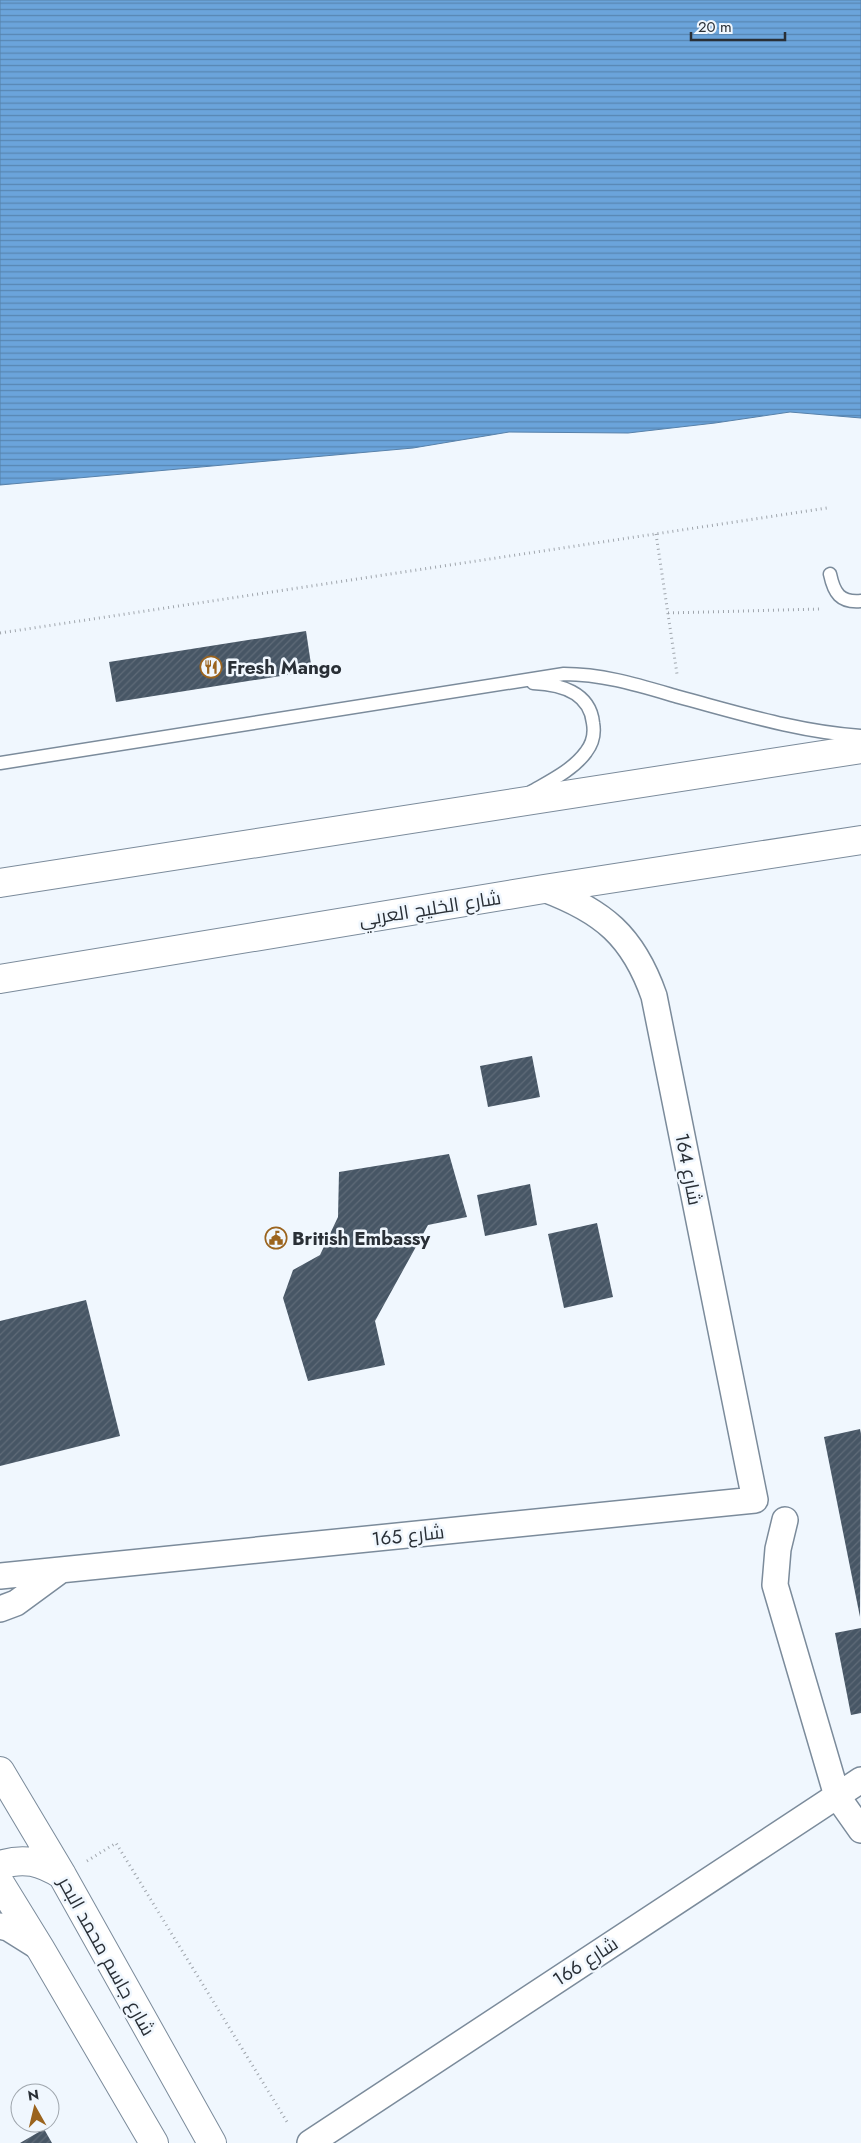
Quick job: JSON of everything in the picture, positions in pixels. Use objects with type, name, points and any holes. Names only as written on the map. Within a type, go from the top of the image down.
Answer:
[{"type":"main road","points":[[0,883],[861,748]]},
{"type":"main road","name":"شارع الخليج العربي","points":[[0,979],[544,889],[861,840]]},
{"type":"main road","name":"شارع جاسم محمد البحر","points":[[0,1771],[62,1876],[212,2143]]},
{"type":"main road","points":[[0,1865],[20,1860],[33,1861],[44,1864],[62,1876]]},
{"type":"main road","points":[[0,1883],[154,2143]]},
{"type":"street","name":"شارع 164","points":[[544,889],[567,898],[598,915],[622,937],[645,970],[654,996],[755,1500]]},
{"type":"street","name":"شارع 165","points":[[0,1576],[755,1500]]},
{"type":"street","points":[[785,1520],[778,1549],[775,1585],[837,1796],[861,1830]]},
{"type":"street","points":[[0,1609],[16,1603],[61,1570]]},
{"type":"street","name":"شارع 166","points":[[310,2143],[861,1780]]},
{"type":"street","points":[[0,1926],[8,1928],[40,1948]]},
{"type":"lane","points":[[830,574],[833,589],[838,596],[845,601],[861,601]]},
{"type":"lane","points":[[0,764],[555,675],[583,674],[618,680],[774,722],[861,736]]},
{"type":"lane","points":[[505,683],[549,684],[574,693],[590,710],[594,734],[588,750],[576,763],[542,786],[505,804]]},
{"type":"path","points":[[0,633],[828,508]]},
{"type":"path","points":[[656,534],[681,697]]},
{"type":"path","points":[[668,613],[821,609],[838,596]]},
{"type":"path","points":[[62,1876],[116,1842],[290,2126]]},
{"type":"water","points":[[0,0],[861,0],[861,418],[790,412],[628,433],[509,432],[413,448],[0,485]]},
{"type":"building","name":"Fresh Mango","points":[[306,631],[312,671],[116,702],[109,662]]},
{"type":"building","points":[[532,1056],[540,1097],[488,1107],[480,1066]]},
{"type":"building","points":[[449,1154],[467,1217],[428,1225],[375,1321],[385,1365],[308,1381],[283,1298],[293,1270],[320,1255],[338,1217],[339,1172]]},
{"type":"building","points":[[530,1184],[537,1225],[485,1236],[477,1195]]},
{"type":"building","points":[[597,1223],[613,1297],[564,1308],[548,1234]]},
{"type":"building","points":[[86,1300],[120,1436],[0,1466],[0,1321]]},
{"type":"building","points":[[860,1429],[861,1434],[860,1617],[824,1437]]},
{"type":"building","points":[[861,1628],[861,1713],[851,1715],[835,1633]]},
{"type":"building","points":[[37,2133],[46,2133],[52,2143],[20,2143]]},
{"type":"place","name":"Fresh Mango","points":[[211,667]]},
{"type":"place","name":"British Embassy","points":[[276,1238]]}]
